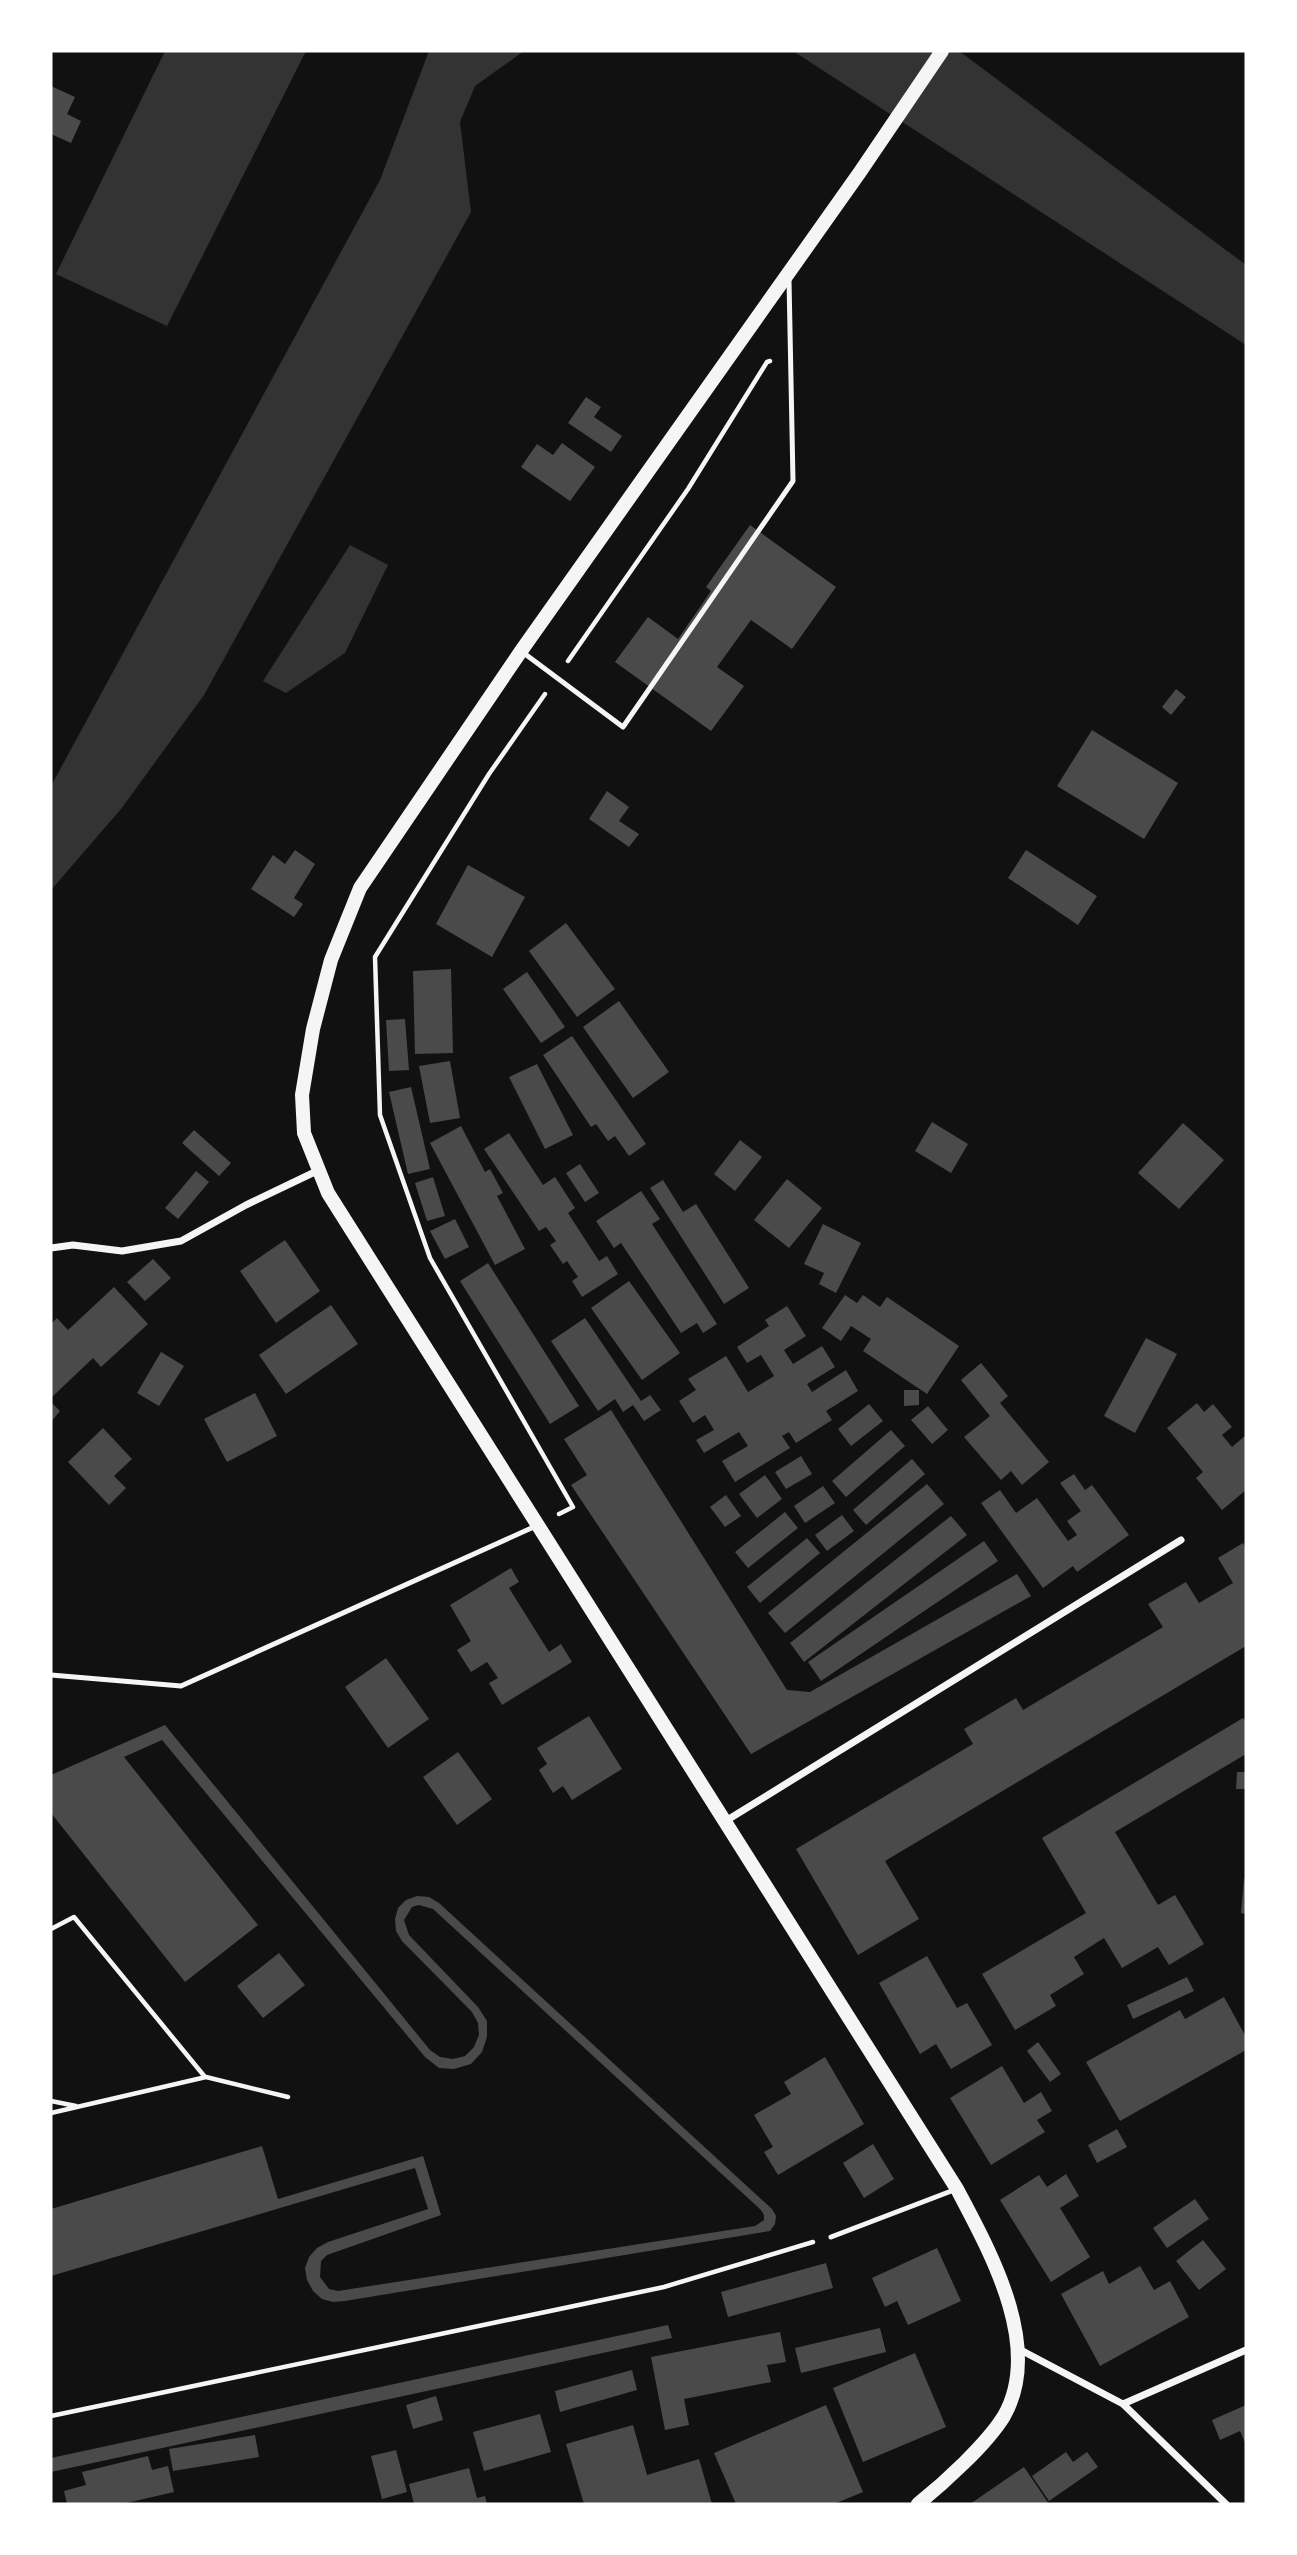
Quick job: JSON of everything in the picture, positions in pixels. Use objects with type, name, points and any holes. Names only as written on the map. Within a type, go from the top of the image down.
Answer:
[{"type":"main road","points":[[918,2504],[963,2464],[1003,2418],[1011,2402],[1017,2348],[1014,2325],[991,2254],[957,2189],[328,1193],[304,1133],[302,1095],[313,1028],[331,960],[360,888],[521,651],[860,172],[942,51]]},
{"type":"street","points":[[51,1248],[73,1245],[122,1251],[181,1241],[246,1205],[319,1170]]},
{"type":"street","points":[[723,1822],[1181,1540]]},
{"type":"street","points":[[1017,2348],[1123,2404],[1226,2504]]},
{"type":"street","points":[[1123,2404],[1246,2352]]},
{"type":"lane","points":[[521,651],[623,727],[793,481],[789,272]]},
{"type":"lane","points":[[51,1675],[181,1686],[536,1526]]},
{"type":"lane","points":[[831,2237],[957,2189]]},
{"type":"path","points":[[536,1526],[573,1507],[430,1258],[380,1115],[375,957],[489,774],[688,489],[767,362],[790,358]]},
{"type":"path","points":[[51,1929],[74,1917],[206,2077]]},
{"type":"path","points":[[51,2113],[206,2077],[288,2097]]},
{"type":"path","points":[[51,2101],[80,2106]]},
{"type":"path","points":[[51,2416],[664,2287],[831,2237]]},
{"type":"shaded area","points":[[165,51],[306,51],[167,326],[56,274]]},
{"type":"shaded area","points":[[429,51],[524,51],[475,86],[460,122],[471,212],[204,695],[121,809],[51,890],[51,786],[380,180]]},
{"type":"shaded area","points":[[793,51],[959,51],[1246,265],[1246,345]]},
{"type":"shaded area","points":[[350,545],[388,565],[345,653],[286,693],[263,681]]},
{"type":"building","points":[[51,86],[75,97],[67,114],[81,121],[71,143],[51,134]]},
{"type":"building","points":[[586,397],[601,407],[594,417],[622,436],[611,452],[568,423]]},
{"type":"building","points":[[562,443],[595,467],[570,501],[521,467],[537,444],[553,455]]},
{"type":"building","points":[[750,525],[836,587],[792,649],[751,620],[717,667],[744,686],[711,731],[615,662],[648,617],[678,639],[711,591],[706,587]]},
{"type":"building","points":[[1176,689],[1186,697],[1171,715],[1162,707]]},
{"type":"building","points":[[1092,730],[1178,783],[1144,839],[1057,786]]},
{"type":"building","points":[[607,791],[629,807],[619,821],[639,834],[629,847],[589,819]]},
{"type":"building","points":[[295,850],[315,864],[294,898],[303,904],[294,917],[251,889],[273,855],[285,864]]},
{"type":"building","points":[[1026,850],[1097,896],[1078,925],[1008,878]]},
{"type":"building","points":[[468,865],[525,897],[492,957],[436,924]]},
{"type":"building","points":[[566,923],[615,989],[577,1017],[529,951]]},
{"type":"building","points":[[451,969],[453,1053],[415,1054],[413,971]]},
{"type":"building","points":[[527,972],[565,1027],[541,1043],[503,989]]},
{"type":"building","points":[[619,1001],[669,1072],[633,1098],[583,1027]]},
{"type":"building","points":[[405,1019],[409,1070],[389,1071],[386,1020]]},
{"type":"building","points":[[572,1036],[646,1144],[629,1156],[615,1136],[608,1141],[596,1124],[591,1127],[543,1055]]},
{"type":"building","points":[[450,1061],[460,1118],[430,1123],[419,1066]]},
{"type":"building","points":[[537,1064],[573,1135],[545,1149],[509,1077]]},
{"type":"building","points":[[411,1087],[430,1169],[408,1174],[389,1092]]},
{"type":"building","points":[[932,1122],[968,1144],[951,1173],[915,1151]]},
{"type":"building","points":[[1183,1123],[1224,1160],[1179,1209],[1138,1173]]},
{"type":"building","points":[[461,1126],[485,1172],[490,1169],[503,1193],[497,1196],[525,1249],[495,1265],[430,1143]]},
{"type":"building","points":[[194,1130],[231,1163],[219,1176],[182,1143]]},
{"type":"building","points":[[509,1133],[543,1185],[555,1177],[575,1208],[568,1213],[599,1261],[607,1256],[618,1274],[582,1297],[572,1281],[578,1277],[567,1261],[563,1264],[550,1245],[556,1241],[546,1227],[539,1231],[484,1149]]},
{"type":"building","points":[[740,1140],[762,1157],[735,1191],[714,1174]]},
{"type":"building","points":[[580,1164],[599,1193],[585,1202],[566,1173]]},
{"type":"building","points":[[196,1171],[209,1182],[178,1219],[165,1208]]},
{"type":"building","points":[[433,1177],[445,1216],[427,1221],[415,1183]]},
{"type":"building","points":[[787,1179],[822,1208],[789,1248],[754,1220]]},
{"type":"building","points":[[663,1180],[683,1212],[696,1204],[749,1288],[724,1304],[650,1188]]},
{"type":"building","points":[[641,1191],[660,1219],[652,1224],[717,1324],[703,1333],[697,1323],[681,1333],[621,1243],[614,1248],[596,1221]]},
{"type":"building","points":[[455,1219],[469,1247],[445,1259],[430,1231]]},
{"type":"building","points":[[823,1224],[861,1243],[836,1293],[819,1284],[824,1273],[804,1264]]},
{"type":"building","points":[[285,1240],[320,1291],[276,1323],[240,1271]]},
{"type":"building","points":[[153,1259],[171,1278],[145,1301],[127,1282]]},
{"type":"building","points":[[488,1263],[579,1406],[550,1424],[460,1281]]},
{"type":"building","points":[[629,1281],[680,1353],[642,1380],[591,1308]]},
{"type":"building","points":[[114,1287],[148,1324],[101,1367],[93,1358],[51,1398],[51,1324],[57,1318],[68,1330]]},
{"type":"building","points":[[845,1295],[857,1303],[863,1295],[880,1307],[887,1297],[959,1346],[927,1394],[863,1351],[871,1339],[851,1326],[841,1341],[822,1328]]},
{"type":"building","points":[[331,1305],[358,1344],[286,1394],[259,1355]]},
{"type":"building","points":[[787,1306],[806,1336],[784,1350],[793,1364],[822,1346],[835,1367],[807,1384],[812,1392],[846,1370],[858,1391],[826,1411],[832,1420],[796,1443],[789,1432],[782,1436],[790,1448],[735,1482],[722,1461],[748,1446],[739,1432],[704,1453],[696,1440],[714,1430],[705,1415],[693,1423],[679,1401],[696,1390],[688,1379],[726,1356],[748,1392],[774,1376],[761,1355],[747,1363],[737,1347],[769,1326],[765,1320]]},
{"type":"building","points":[[585,1318],[641,1401],[650,1395],[661,1410],[644,1421],[633,1405],[623,1412],[615,1399],[598,1411],[551,1341]]},
{"type":"building","points":[[1146,1338],[1177,1354],[1135,1433],[1104,1416]]},
{"type":"building","points":[[161,1352],[184,1366],[159,1406],[137,1393]]},
{"type":"building","points":[[981,1363],[1008,1396],[1000,1403],[1049,1462],[1022,1485],[1011,1471],[1001,1480],[964,1437],[990,1416],[961,1380]]},
{"type":"building","points":[[904,1390],[919,1390],[919,1405],[904,1406]]},
{"type":"building","points":[[255,1393],[277,1436],[227,1462],[204,1419]]},
{"type":"building","points":[[51,1402],[60,1411],[51,1422]]},
{"type":"building","points":[[1197,1403],[1204,1412],[1213,1404],[1232,1427],[1222,1435],[1232,1447],[1246,1435],[1246,1490],[1222,1510],[1196,1478],[1203,1472],[1167,1428]]},
{"type":"building","points":[[869,1404],[883,1421],[851,1446],[838,1429]]},
{"type":"building","points":[[928,1406],[948,1430],[932,1444],[911,1420]]},
{"type":"building","points":[[611,1410],[787,1690],[810,1692],[1017,1574],[1031,1596],[751,1754],[571,1485],[587,1475],[564,1439]]},
{"type":"building","points":[[103,1428],[132,1459],[114,1476],[126,1488],[109,1505],[68,1462]]},
{"type":"building","points":[[891,1430],[905,1446],[846,1497],[832,1481]]},
{"type":"building","points":[[801,1456],[812,1474],[786,1489],[775,1472]]},
{"type":"building","points":[[912,1459],[925,1474],[866,1525],[853,1510]]},
{"type":"building","points":[[1074,1474],[1085,1490],[1092,1485],[1129,1535],[1077,1572],[1073,1566],[1043,1588],[981,1503],[1000,1490],[1016,1513],[1037,1498],[1068,1541],[1077,1535],[1067,1521],[1081,1511],[1060,1483]]},
{"type":"building","points":[[765,1475],[782,1499],[757,1518],[739,1494]]},
{"type":"building","points":[[927,1484],[944,1504],[785,1633],[768,1613]]},
{"type":"building","points":[[823,1486],[835,1503],[805,1523],[794,1506]]},
{"type":"building","points":[[726,1495],[741,1516],[725,1527],[710,1507]]},
{"type":"building","points":[[785,1512],[798,1528],[748,1568],[735,1552]]},
{"type":"building","points":[[842,1515],[854,1531],[827,1551],[815,1535]]},
{"type":"building","points":[[951,1516],[967,1535],[804,1662],[790,1643]]},
{"type":"building","points":[[807,1538],[820,1553],[760,1603],[747,1587]]},
{"type":"building","points":[[984,1541],[998,1561],[821,1681],[808,1662]]},
{"type":"building","points":[[1243,1543],[1246,1549],[1246,1646],[885,1861],[919,1919],[858,1955],[796,1849],[973,1744],[964,1729],[1016,1698],[1023,1710],[1163,1627],[1148,1604],[1186,1582],[1199,1603],[1233,1583],[1218,1558]]},
{"type":"building","points":[[511,1568],[519,1582],[509,1588],[549,1652],[561,1644],[572,1662],[502,1705],[489,1683],[498,1678],[487,1662],[471,1672],[457,1650],[471,1641],[450,1605]]},
{"type":"building","points":[[386,1658],[429,1719],[388,1748],[345,1687]]},
{"type":"building","points":[[589,1716],[622,1769],[572,1800],[563,1786],[553,1793],[539,1770],[547,1764],[537,1748]]},
{"type":"building","points":[[1243,1718],[1246,1722],[1246,1754],[1115,1832],[1158,1905],[1175,1895],[1204,1944],[1169,1965],[1158,1947],[1122,1968],[1104,1938],[1074,1957],[1084,1974],[1050,1995],[1056,2006],[1015,2030],[982,1974],[1086,1913],[1042,1838]]},
{"type":"building","points":[[165,1725],[430,2050],[440,2057],[453,2059],[465,2056],[474,2047],[479,2035],[478,2023],[472,2012],[402,1941],[396,1931],[398,1908],[406,1900],[417,1896],[429,1897],[439,1903],[772,2209],[776,2216],[770,2231],[345,2301],[322,2299],[313,2291],[307,2280],[305,2268],[309,2257],[317,2248],[328,2242],[428,2209],[415,2168],[51,2276],[51,2209],[262,2146],[278,2199],[423,2156],[441,2215],[327,2255],[321,2261],[320,2277],[329,2289],[338,2291],[755,2226],[764,2220],[761,2210],[433,1909],[419,1905],[412,1907],[404,1920],[409,1935],[478,2007],[487,2021],[487,2037],[482,2052],[471,2064],[454,2069],[439,2068],[425,2057],[162,1740],[124,1757],[258,1925],[185,1982],[51,1813],[51,1775]]},
{"type":"building","points":[[458,1752],[492,1799],[457,1825],[423,1777]]},
{"type":"building","points":[[1237,1772],[1246,1772],[1246,1789],[1236,1789]]},
{"type":"building","points":[[1246,1879],[1246,1914],[1241,1913]]},
{"type":"building","points":[[279,1953],[305,1985],[263,2018],[237,1986]]},
{"type":"building","points":[[927,1956],[957,2008],[967,2003],[992,2045],[951,2069],[936,2044],[920,2054],[879,1983]]},
{"type":"building","points":[[1187,1977],[1194,1991],[1133,2019],[1127,2005]]},
{"type":"building","points":[[1224,1997],[1246,2037],[1246,2050],[1120,2121],[1086,2062],[1180,2010],[1185,2019]]},
{"type":"building","points":[[1038,2042],[1061,2074],[1050,2082],[1027,2051]]},
{"type":"building","points":[[825,2057],[864,2124],[778,2175],[764,2152],[773,2147],[754,2115],[791,2094],[784,2082]]},
{"type":"building","points":[[1002,2066],[1024,2103],[1041,2092],[1052,2111],[1037,2120],[1045,2132],[991,2165],[950,2098]]},
{"type":"building","points":[[1117,2129],[1127,2147],[1097,2163],[1088,2145]]},
{"type":"building","points":[[873,2144],[894,2179],[864,2198],[843,2163]]},
{"type":"building","points":[[1066,2174],[1079,2196],[1060,2208],[1090,2257],[1051,2282],[1000,2200],[1039,2175],[1047,2187]]},
{"type":"building","points":[[1195,2199],[1209,2219],[1167,2248],[1153,2228]]},
{"type":"building","points":[[1203,2240],[1226,2269],[1199,2290],[1176,2261]]},
{"type":"building","points":[[937,2248],[961,2301],[908,2325],[897,2301],[885,2307],[872,2278]]},
{"type":"building","points":[[826,2263],[833,2288],[728,2317],[721,2292]]},
{"type":"building","points":[[1140,2266],[1154,2290],[1170,2281],[1189,2317],[1100,2366],[1061,2294],[1103,2271],[1109,2284]]},
{"type":"building","points":[[668,2325],[672,2338],[51,2472],[51,2458]]},
{"type":"building","points":[[880,2328],[886,2352],[801,2373],[795,2348]]},
{"type":"building","points":[[780,2332],[786,2362],[767,2365],[771,2382],[684,2399],[689,2425],[665,2430],[651,2357]]},
{"type":"building","points":[[915,2353],[946,2427],[863,2462],[833,2388]]},
{"type":"building","points":[[632,2370],[637,2390],[560,2412],[555,2391]]},
{"type":"building","points":[[436,2396],[443,2420],[413,2429],[406,2405]]},
{"type":"building","points":[[826,2405],[863,2492],[834,2504],[736,2504],[714,2453]]},
{"type":"building","points":[[1246,2405],[1246,2445],[1240,2431],[1220,2440],[1212,2420]]},
{"type":"building","points":[[540,2414],[551,2452],[484,2471],[473,2432]]},
{"type":"building","points":[[633,2425],[647,2475],[699,2459],[712,2504],[584,2504],[566,2444]]},
{"type":"building","points":[[255,2435],[259,2457],[173,2471],[169,2449]]},
{"type":"building","points":[[396,2450],[407,2492],[382,2499],[371,2456]]},
{"type":"building","points":[[1066,2452],[1073,2462],[1087,2452],[1098,2467],[1049,2501],[1032,2476]]},
{"type":"building","points":[[148,2456],[152,2470],[168,2466],[174,2492],[122,2504],[67,2504],[64,2491],[86,2485],[82,2472]]},
{"type":"building","points":[[1024,2467],[1049,2504],[970,2504]]},
{"type":"building","points":[[469,2468],[477,2498],[485,2496],[487,2504],[414,2504],[409,2484]]}]
